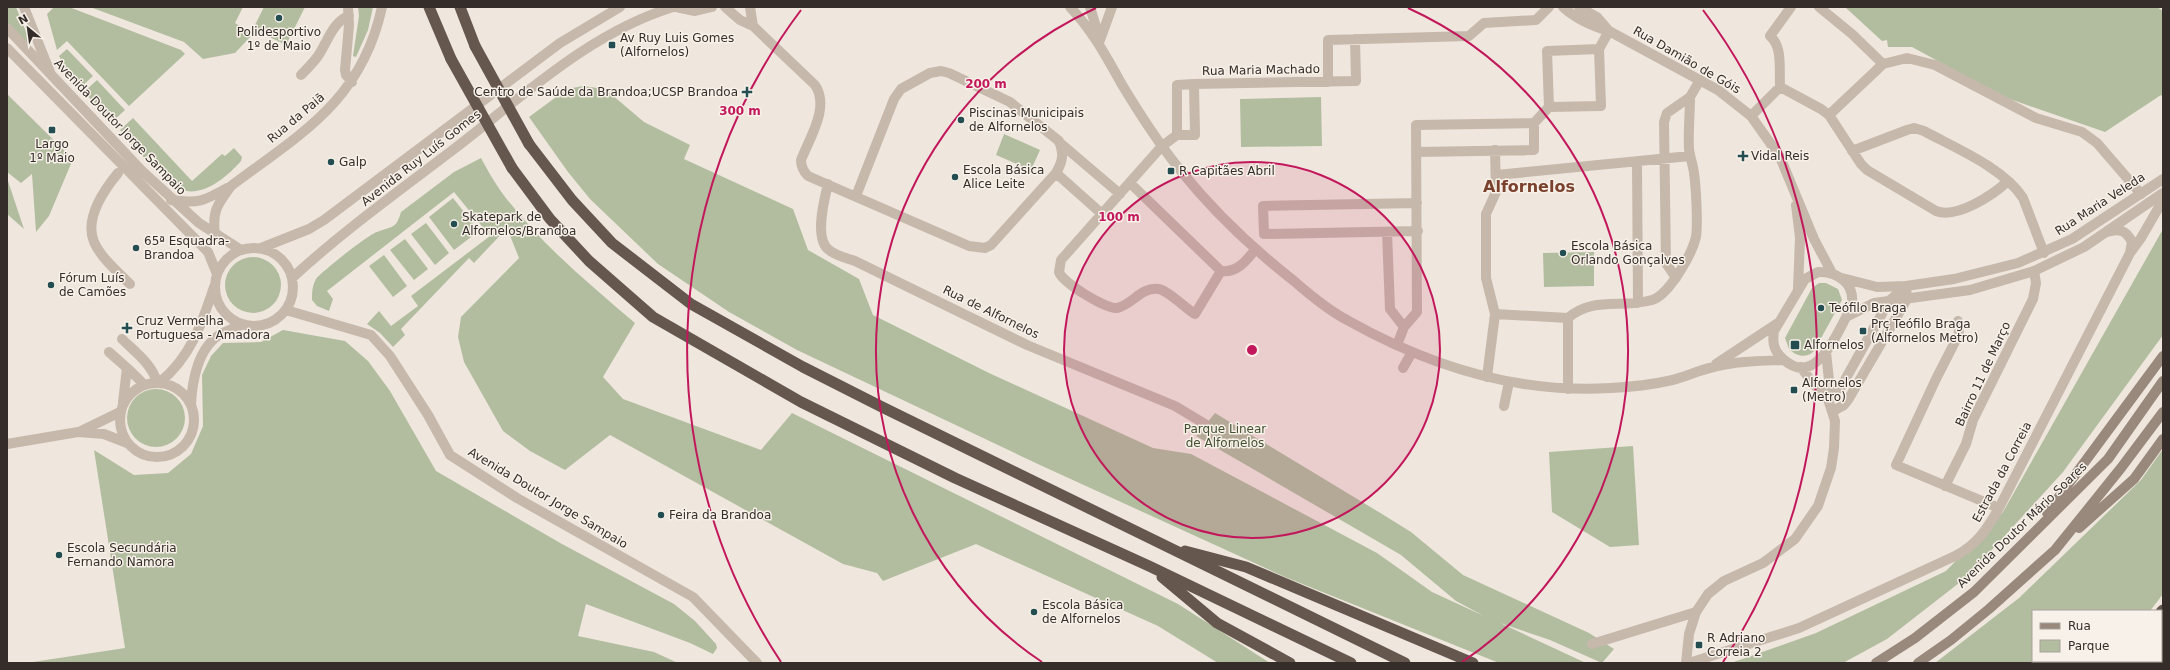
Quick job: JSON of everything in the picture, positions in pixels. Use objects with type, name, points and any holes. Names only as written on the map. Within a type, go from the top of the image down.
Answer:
[{"type":"highway","points":[[430,7],[451,59],[512,168],[550,219],[589,261],[653,317],[801,402],[955,478],[1149,566],[1351,663]]},
{"type":"highway","points":[[460,7],[475,46],[529,144],[572,200],[612,243],[691,304],[803,368],[1160,545],[1405,663]]},
{"type":"highway","points":[[1160,545],[1246,567],[1473,663]]},
{"type":"highway","points":[[1149,566],[1217,623],[1290,663]]},
{"type":"main road","points":[[2022,544],[2095,450],[2163,356]]},
{"type":"main road","name":"Avenida Doutor Mário Soares","points":[[1876,663],[1915,638],[1974,592],[2108,459],[2163,381]]},
{"type":"main road","points":[[2055,550],[2121,468],[2163,412]]},
{"type":"main road","points":[[1918,663],[1951,640],[1990,609],[2134,479],[2163,439]]},
{"type":"street","points":[[24,7],[50,72]]},
{"type":"street","name":"Rua da Paiã","points":[[215,235],[213,214],[220,200],[231,186],[317,121],[338,100],[352,82],[364,63],[374,38],[382,7]]},
{"type":"street","name":"Avenida Ruy Luís Gomes","points":[[261,248],[309,229],[324,220],[560,43],[620,7]]},
{"type":"street","points":[[675,7],[695,11],[712,7]]},
{"type":"street","name":"Avenida Ruy Luís Gomes","points":[[292,278],[335,242],[565,63],[628,25],[654,13],[675,7]]},
{"type":"street","points":[[725,7],[740,20],[753,26],[815,85],[820,92],[822,97],[820,110],[801,164],[808,176],[969,246],[985,248],[996,240],[1056,172],[1062,157],[1059,141]]},
{"type":"street","points":[[750,7],[753,26]]},
{"type":"street","points":[[1070,7],[1101,44]]},
{"type":"street","points":[[1090,7],[1101,44],[1122,84],[1162,146],[1202,196],[1253,248],[1334,312],[1397,345],[1454,368],[1488,377],[1538,387],[1568,389],[1612,388],[1655,383],[1712,367],[1747,361],[1784,360],[1800,367],[1812,366],[1817,363],[1826,352],[1846,317],[1853,300],[1851,289],[1842,278],[1832,273],[1818,272],[1810,275],[1798,289],[1774,331],[1773,344],[1784,360]]},
{"type":"street","points":[[1101,44],[1112,7]]},
{"type":"street","name":"Rua Maria Machado","points":[[1328,82],[1328,40],[1469,36],[1484,23],[1536,20],[1549,7]]},
{"type":"street","name":"Rua Damião de Góis","points":[[1563,7],[1570,14],[1592,26],[1609,31],[1718,90],[1751,116],[1780,157],[1796,199],[1814,239],[1832,273]]},
{"type":"street","name":"Rua Damião de Góis","points":[[1579,7],[1597,17],[1609,31]]},
{"type":"street","points":[[1751,116],[1780,87],[1778,47],[1774,39],[1770,36],[1791,7]]},
{"type":"street","points":[[1819,7],[1852,34],[1883,64]]},
{"type":"street","points":[[348,12],[345,70],[346,75],[352,82]]},
{"type":"street","points":[[301,75],[319,55],[337,24],[348,12]]},
{"type":"street","name":"Avenida Doutor Jorge Sampaio","points":[[7,28],[50,72],[142,172],[171,200],[215,235],[241,250]]},
{"type":"street","points":[[1549,107],[1600,106],[1599,49],[1609,31]]},
{"type":"street","name":"Rua Maria Machado","points":[[1194,84],[1195,135],[1178,135],[1177,85],[1194,84],[1356,81],[1355,39]]},
{"type":"street","name":"Avenida Doutor Jorge Sampaio","points":[[7,48],[208,252],[217,274]]},
{"type":"street","points":[[1416,152],[1534,150],[1534,123],[1549,107],[1547,51],[1599,49]]},
{"type":"street","points":[[1829,114],[1883,64],[1907,58],[1935,65],[2036,118],[2082,132],[2097,143],[2141,194]]},
{"type":"street","points":[[856,196],[894,99],[901,89],[936,71],[949,73],[1010,102],[1059,141],[1120,194]]},
{"type":"street","points":[[1676,278],[1666,263],[1665,117],[1667,113],[1690,97],[1700,80]]},
{"type":"street","points":[[1780,87],[1821,108],[1829,114],[1861,164],[1875,176],[1942,213],[1952,212],[1988,198],[2008,181]]},
{"type":"street","points":[[1495,314],[1568,318],[1576,311],[1590,305],[1638,303],[1658,298],[1676,278],[1692,248],[1696,236],[1695,180],[1690,156],[1690,97]]},
{"type":"street","points":[[1397,345],[1404,327],[1417,312],[1418,231],[1416,125],[1534,123]]},
{"type":"street","points":[[1852,151],[1907,130],[1920,129],[1989,168],[2008,181],[2023,198],[2044,253]]},
{"type":"street","points":[[1178,135],[1162,146],[1061,260],[1058,272],[1064,281],[1108,307],[1114,308],[1125,304],[1145,290],[1158,288],[1164,290],[1185,308],[1195,314],[1221,270]]},
{"type":"street","points":[[1488,377],[1495,314],[1486,278],[1486,214],[1496,192],[1497,176],[1495,150]]},
{"type":"street","points":[[1497,176],[1690,156]]},
{"type":"street","points":[[1637,161],[1638,303]]},
{"type":"street","points":[[1056,172],[1102,214]]},
{"type":"street","points":[[118,173],[105,188],[92,216],[94,241],[107,260],[130,284]]},
{"type":"street","name":"Rua Maria Veleda","points":[[1842,278],[1877,287],[1906,286],[1991,272],[2044,253],[2101,222],[2163,179]]},
{"type":"street","points":[[1130,183],[1221,270],[1227,272],[1235,269],[1246,261],[1253,248],[1264,234],[1263,206],[1417,203]]},
{"type":"street","name":"Rua de Alfornelos","points":[[828,184],[824,200],[821,233],[824,245],[833,253],[855,261],[1027,344],[1175,406],[1206,424]]},
{"type":"street","points":[[171,200],[191,203],[200,201],[231,186]]},
{"type":"street","points":[[1846,317],[1870,304],[1970,290],[2034,271],[2062,259],[2107,232],[2163,193]]},
{"type":"street","name":"Rua Damião de Góis","points":[[1796,199],[1800,238],[1798,289]]},
{"type":"street","name":"Estrada da Correia","points":[[1687,663],[1799,628],[1955,556],[1967,550],[1978,541],[1999,508],[2130,253],[2141,238],[2163,200]]},
{"type":"street","points":[[2107,232],[2115,230],[2125,232],[2132,242],[2130,253]]},
{"type":"street","points":[[1264,234],[1418,231]]},
{"type":"street","points":[[1387,232],[1390,309],[1404,327]]},
{"type":"street","points":[[78,432],[122,408],[128,396],[144,385],[158,382],[181,362],[199,332],[217,274],[227,260],[241,250],[261,248],[277,256],[287,265],[294,289],[286,310],[278,319],[266,325],[254,327],[241,325],[230,319],[222,310],[216,299],[214,287]]},
{"type":"street","name":"Bairro 11 de Março","points":[[1945,486],[1966,444],[1973,420],[2033,299],[2036,283],[2034,271]]},
{"type":"street","points":[[1833,411],[1844,405],[1848,400],[1907,299],[1906,286]]},
{"type":"street","points":[[1827,396],[1841,387],[1889,301],[1906,286]]},
{"type":"street","name":"Avenida Doutor Jorge Sampaio","points":[[286,310],[371,334],[390,356],[428,415],[450,455],[517,498],[693,597],[757,663]]},
{"type":"street","points":[[1568,318],[1568,389]]},
{"type":"street","points":[[1958,321],[1959,334],[1936,378],[1896,465],[1999,508]]},
{"type":"street","points":[[1712,367],[1779,322]]},
{"type":"street","points":[[191,405],[195,372],[203,355],[220,334],[241,325]]},
{"type":"street","points":[[122,339],[145,361],[154,372],[158,382]]},
{"type":"street","points":[[109,352],[127,368],[132,370],[144,385]]},
{"type":"street","points":[[1403,368],[1412,352]]},
{"type":"street","points":[[1826,352],[1829,380],[1827,396]]},
{"type":"street","points":[[1687,663],[1689,634],[1696,612],[1708,594],[1724,580],[1763,563],[1795,538],[1818,506],[1831,468],[1835,426],[1833,411],[1827,396],[1813,384],[1800,367]]},
{"type":"street","points":[[127,368],[119,423],[122,434],[127,443],[136,451],[147,456],[159,457],[171,455],[181,448],[189,439],[193,428],[194,417],[191,405],[177,388],[158,382]]},
{"type":"street","points":[[1504,406],[1509,382]]},
{"type":"street","points":[[7,444],[78,432],[104,434],[127,443]]},
{"type":"street","points":[[1592,644],[1696,612]]},
{"type":"green space","points":[[7,7],[16,7],[31,44],[29,45],[7,23]]},
{"type":"green space","points":[[54,7],[69,7],[181,50],[185,54],[129,106],[67,41],[57,50],[47,14]]},
{"type":"green space","points":[[90,7],[243,7],[235,23],[253,34],[235,53],[203,59],[184,42]]},
{"type":"green space","name":"Polidesportivo 1º de Maio","points":[[264,7],[305,7],[286,45],[253,29]]},
{"type":"green space","points":[[358,7],[373,7],[368,30],[356,57],[353,56],[359,16]]},
{"type":"green space","points":[[1845,7],[2157,7],[2163,11],[2163,97],[2161,95],[2105,132],[2004,97],[1912,47],[1888,47],[1887,40],[1882,41]]},
{"type":"green space","points":[[67,49],[93,76],[80,88],[66,69],[59,56]]},
{"type":"green space","points":[[97,80],[125,110],[112,122],[84,92]]},
{"type":"green space","name":"Parque Linear de Alfornelos","points":[[583,86],[605,89],[644,122],[690,145],[684,159],[793,209],[808,250],[859,279],[873,315],[989,373],[1153,448],[1191,454],[1377,553],[1432,592],[1484,616],[1456,601],[1401,555],[1196,436],[1215,413],[1411,532],[1463,575],[1589,633],[1614,649],[1602,663],[1550,640],[1500,623],[1586,663],[1499,663],[1285,577],[1040,465],[797,350],[729,312],[658,264],[590,199],[568,172],[529,117],[567,89]]},
{"type":"green space","points":[[7,94],[73,159],[49,216],[36,232],[32,174],[21,183],[7,172]]},
{"type":"green space","points":[[1321,97],[1322,146],[1241,147],[1240,99]]},
{"type":"green space","points":[[133,118],[192,181],[222,154],[225,156],[234,148],[242,157],[241,161],[222,179],[207,188],[199,191],[182,190],[167,181],[120,130]]},
{"type":"green space","points":[[1004,134],[1040,150],[1031,170],[996,155]]},
{"type":"green space","points":[[481,158],[500,190],[530,227],[563,260],[635,323],[603,377],[623,399],[761,450],[792,413],[1178,604],[1270,663],[1218,663],[1158,626],[976,544],[883,581],[877,573],[843,564],[610,435],[565,470],[530,451],[503,431],[464,362],[458,337],[461,317],[519,258],[507,228],[474,263],[469,258],[401,329],[405,335],[393,347],[380,333],[367,324],[379,311],[391,326],[418,306],[411,296],[490,236],[454,192],[327,291],[333,299],[329,311],[317,306],[312,300],[312,292],[316,279],[319,275],[372,234],[395,225],[401,212],[454,172]]},
{"type":"green space","points":[[7,178],[24,229],[7,214]]},
{"type":"green space","name":"Skatepark de Alfornelos/Brandoa","points":[[453,198],[479,231],[454,250],[429,217]]},
{"type":"green space","points":[[426,223],[449,253],[435,265],[411,234]]},
{"type":"green space","points":[[2163,229],[2163,335],[2063,472],[1968,576],[1887,639],[1843,663],[1731,663],[1816,633],[1946,571],[2003,512]]},
{"type":"green space","points":[[405,239],[428,269],[414,280],[390,250]]},
{"type":"green space","points":[[1594,252],[1594,286],[1544,287],[1543,253]]},
{"type":"green space","points":[[384,255],[407,286],[393,297],[369,266]]},
{"type":"green space","points":[[248,257],[258,257],[273,265],[279,274],[281,285],[279,296],[273,305],[258,313],[248,313],[237,308],[230,301],[225,290],[225,280],[230,269],[237,262]]},
{"type":"green space","points":[[1819,283],[1826,283],[1838,289],[1842,300],[1814,351],[1808,355],[1801,356],[1789,349],[1785,338],[1812,288]]},
{"type":"green space","points":[[283,330],[345,341],[368,361],[390,391],[436,471],[562,544],[674,604],[695,621],[716,644],[717,648],[713,654],[690,643],[586,604],[578,636],[654,652],[678,663],[26,663],[125,648],[94,450],[134,475],[168,473],[191,454],[203,426],[202,375],[211,356],[223,343],[261,342]]},
{"type":"green space","points":[[156,389],[167,391],[180,402],[183,407],[185,418],[183,429],[172,442],[167,445],[156,447],[145,445],[132,434],[129,429],[127,418],[129,407],[140,394],[145,391]]},
{"type":"green space","points":[[1633,446],[1639,545],[1610,547],[1552,512],[1549,452]]},
{"type":"green space","points":[[2163,449],[2163,594],[2151,610],[2032,610],[2032,662],[2109,663],[1935,663],[2019,598],[2141,480]]},
{"type":"place","name":"Polidesportivo 1º de Maio","points":[[279,18]]},
{"type":"place","name":"Av Ruy Luis Gomes (Alfornelos)","points":[[612,45]]},
{"type":"place","name":"Centro de Saúde da Brandoa;UCSP Brandoa","points":[[747,92]]},
{"type":"place","name":"Piscinas Municipais de Alfornelos","points":[[961,120]]},
{"type":"place","name":"Largo 1º Maio","points":[[52,130]]},
{"type":"place","name":"Vidal Reis","points":[[1743,156]]},
{"type":"place","name":"Galp","points":[[331,162]]},
{"type":"place","name":"R Capitães Abril","points":[[1171,171]]},
{"type":"place","name":"Escola Básica Alice Leite","points":[[955,177]]},
{"type":"place","name":"Skatepark de Alfornelos/Brandoa","points":[[454,224]]},
{"type":"place","name":"65ª Esquadra- Brandoa","points":[[136,248]]},
{"type":"place","name":"Escola Básica Orlando Gonçalves","points":[[1563,253]]},
{"type":"place","name":"Fórum Luís de Camões","points":[[51,285]]},
{"type":"place","name":"Teófilo Braga","points":[[1821,308]]},
{"type":"place","name":"Cruz Vermelha Portuguesa - Amadora","points":[[127,328]]},
{"type":"place","name":"Prç Teófilo Braga (Alfornelos Metro)","points":[[1863,331]]},
{"type":"place","name":"Alfornelos","points":[[1795,345]]},
{"type":"place","name":"Alfornelos (Metro)","points":[[1794,390]]},
{"type":"place","name":"Feira da Brandoa","points":[[661,515]]},
{"type":"place","name":"Escola Secundária Fernando Namora","points":[[59,555]]},
{"type":"place","name":"Escola Básica de Alfornelos","points":[[1034,612]]},
{"type":"place","name":"R Adriano Correia 2","points":[[1699,645]]},
{"type":"district","name":"Alfornelos","points":[[1529,186]]}]
